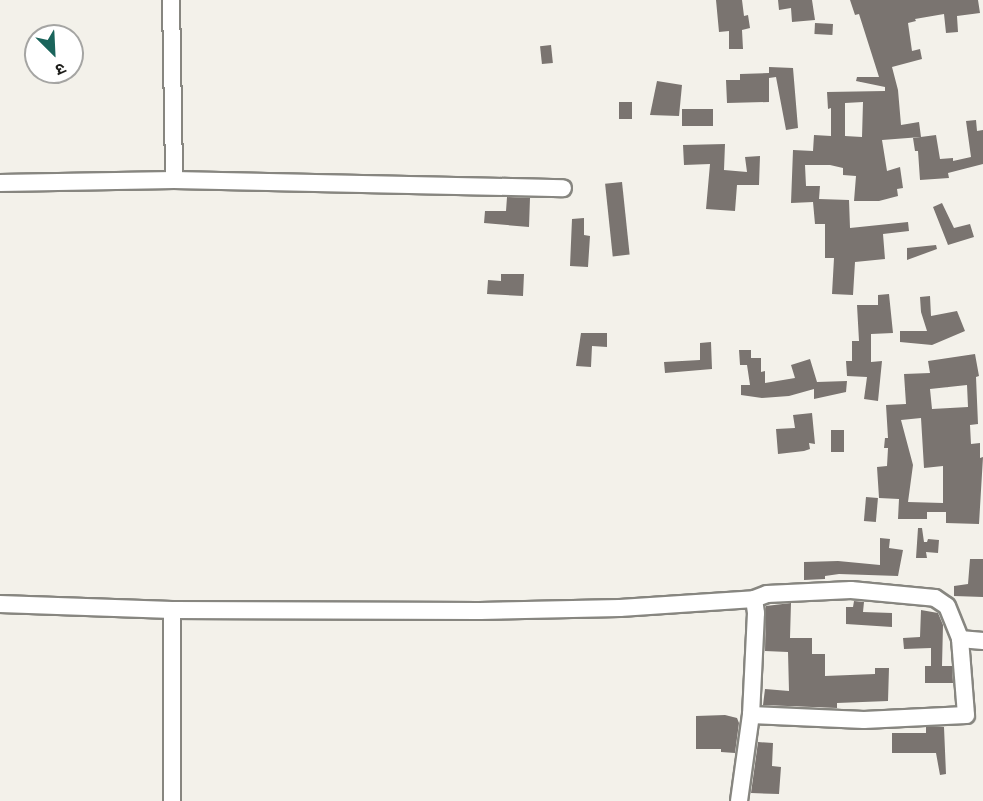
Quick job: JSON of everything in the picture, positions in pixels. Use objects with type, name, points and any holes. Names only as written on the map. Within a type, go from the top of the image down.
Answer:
[{"type":"street","points":[[171,0],[174,180]]},
{"type":"street","points":[[0,183],[174,180],[563,188]]},
{"type":"street","points":[[0,604],[172,610],[620,609],[753,599],[767,594],[850,590],[935,598],[947,606],[960,639],[966,715],[864,720],[751,716]]},
{"type":"street","points":[[739,801],[751,716],[756,613],[753,599]]},
{"type":"street","points":[[172,610],[172,801]]},
{"type":"street","points":[[960,639],[983,641]]},
{"type":"building","points":[[716,0],[742,0],[744,16],[748,15],[750,28],[742,30],[743,49],[729,49],[729,31],[719,32]]},
{"type":"building","points":[[778,0],[812,0],[815,20],[792,22],[791,8],[779,10]]},
{"type":"building","points":[[850,0],[978,0],[980,13],[957,16],[958,32],[946,33],[944,14],[915,19],[916,21],[908,23],[912,51],[920,49],[922,59],[892,67],[898,90],[901,125],[919,122],[921,137],[882,140],[887,171],[900,167],[903,188],[897,189],[898,196],[879,201],[854,201],[856,176],[843,175],[843,168],[830,165],[805,165],[806,186],[820,186],[819,199],[849,200],[850,228],[908,222],[909,231],[883,234],[885,259],[855,262],[853,295],[832,294],[834,258],[825,258],[825,224],[815,224],[813,202],[791,203],[793,150],[813,151],[814,135],[831,136],[831,108],[828,109],[827,92],[885,91],[885,87],[856,81],[857,77],[879,77],[859,14],[855,15]],"holes":[[[863,102],[862,137],[845,136],[845,103]]]},
{"type":"building","points":[[815,23],[833,24],[832,35],[814,34]]},
{"type":"building","points":[[551,45],[553,63],[542,64],[540,46]]},
{"type":"building","points":[[769,67],[793,68],[798,128],[786,130],[776,77],[769,78]]},
{"type":"building","points":[[769,73],[769,102],[727,103],[726,80],[740,80],[740,74]]},
{"type":"building","points":[[657,81],[682,85],[679,116],[650,115]]},
{"type":"building","points":[[619,102],[632,102],[632,119],[619,119]]},
{"type":"building","points":[[682,109],[713,109],[713,126],[682,126]]},
{"type":"building","points":[[976,120],[977,131],[983,130],[983,164],[948,173],[949,178],[920,180],[918,151],[915,151],[913,138],[936,135],[940,159],[953,158],[953,161],[971,157],[966,121]]},
{"type":"building","points":[[725,144],[724,170],[747,172],[745,157],[760,156],[759,185],[737,185],[735,211],[706,209],[710,164],[684,165],[683,145]]},
{"type":"building","points":[[622,182],[630,255],[613,256],[605,184]]},
{"type":"building","points":[[507,197],[530,198],[529,227],[484,223],[485,211],[506,211]]},
{"type":"building","points":[[942,203],[954,228],[970,224],[974,237],[948,245],[933,207]]},
{"type":"building","points":[[584,218],[584,235],[590,236],[588,267],[570,266],[572,219]]},
{"type":"building","points":[[936,245],[937,249],[907,260],[907,248]]},
{"type":"building","points":[[501,274],[524,274],[523,296],[487,294],[488,280],[501,281]]},
{"type":"building","points":[[889,294],[893,333],[871,334],[871,362],[882,361],[878,401],[864,399],[867,377],[847,376],[846,361],[852,361],[852,341],[859,341],[857,305],[878,305],[878,295]]},
{"type":"building","points":[[930,296],[931,316],[957,311],[965,331],[932,345],[900,342],[900,331],[927,331],[921,312],[920,297]]},
{"type":"building","points":[[581,333],[607,333],[607,347],[592,346],[591,367],[576,366]]},
{"type":"building","points":[[711,342],[712,369],[665,373],[664,362],[700,360],[700,343]]},
{"type":"building","points":[[739,350],[751,350],[751,358],[761,358],[761,372],[765,371],[765,383],[795,378],[791,365],[810,359],[817,382],[847,381],[846,392],[814,399],[814,389],[789,396],[762,398],[741,395],[741,385],[750,385],[747,365],[740,365]]},
{"type":"building","points":[[975,354],[979,376],[976,377],[978,424],[970,425],[971,444],[980,443],[980,458],[983,457],[979,524],[946,523],[946,512],[927,512],[927,519],[898,519],[899,499],[879,498],[877,467],[887,466],[888,448],[884,448],[885,438],[888,438],[886,405],[906,404],[904,374],[930,373],[928,361]],"holes":[[[967,385],[968,407],[932,409],[930,389]],[[921,418],[924,468],[943,466],[943,503],[908,502],[913,465],[901,420]]]},
{"type":"building","points":[[812,413],[815,444],[809,443],[810,449],[804,451],[778,454],[776,429],[795,428],[793,415]]},
{"type":"building","points":[[831,430],[844,430],[844,452],[831,452]]},
{"type":"building","points":[[866,497],[878,498],[876,522],[864,521]]},
{"type":"building","points":[[918,528],[922,528],[924,542],[928,539],[939,540],[938,553],[926,552],[927,558],[916,558]]},
{"type":"building","points":[[880,538],[890,539],[889,548],[903,550],[898,576],[839,574],[825,576],[825,579],[804,580],[804,562],[838,561],[880,565]]},
{"type":"building","points":[[970,559],[983,559],[983,597],[954,596],[954,586],[968,584]]},
{"type":"building","points":[[854,601],[864,602],[863,612],[892,613],[892,627],[846,624],[846,607],[853,607]]},
{"type":"building","points":[[791,603],[790,638],[812,638],[812,654],[825,654],[825,676],[875,674],[875,668],[889,668],[888,701],[837,703],[837,708],[763,705],[765,689],[789,691],[788,652],[765,651],[766,606]]},
{"type":"building","points":[[921,610],[938,613],[943,625],[942,666],[952,666],[953,683],[925,683],[925,666],[931,666],[931,648],[904,649],[903,638],[920,637]]},
{"type":"building","points":[[725,715],[737,718],[739,723],[735,753],[721,752],[721,749],[696,749],[696,716]]},
{"type":"building","points":[[926,727],[944,727],[946,774],[940,775],[936,753],[892,753],[892,733],[926,733]]},
{"type":"building","points":[[758,742],[773,743],[772,766],[781,767],[779,794],[751,793]]}]
